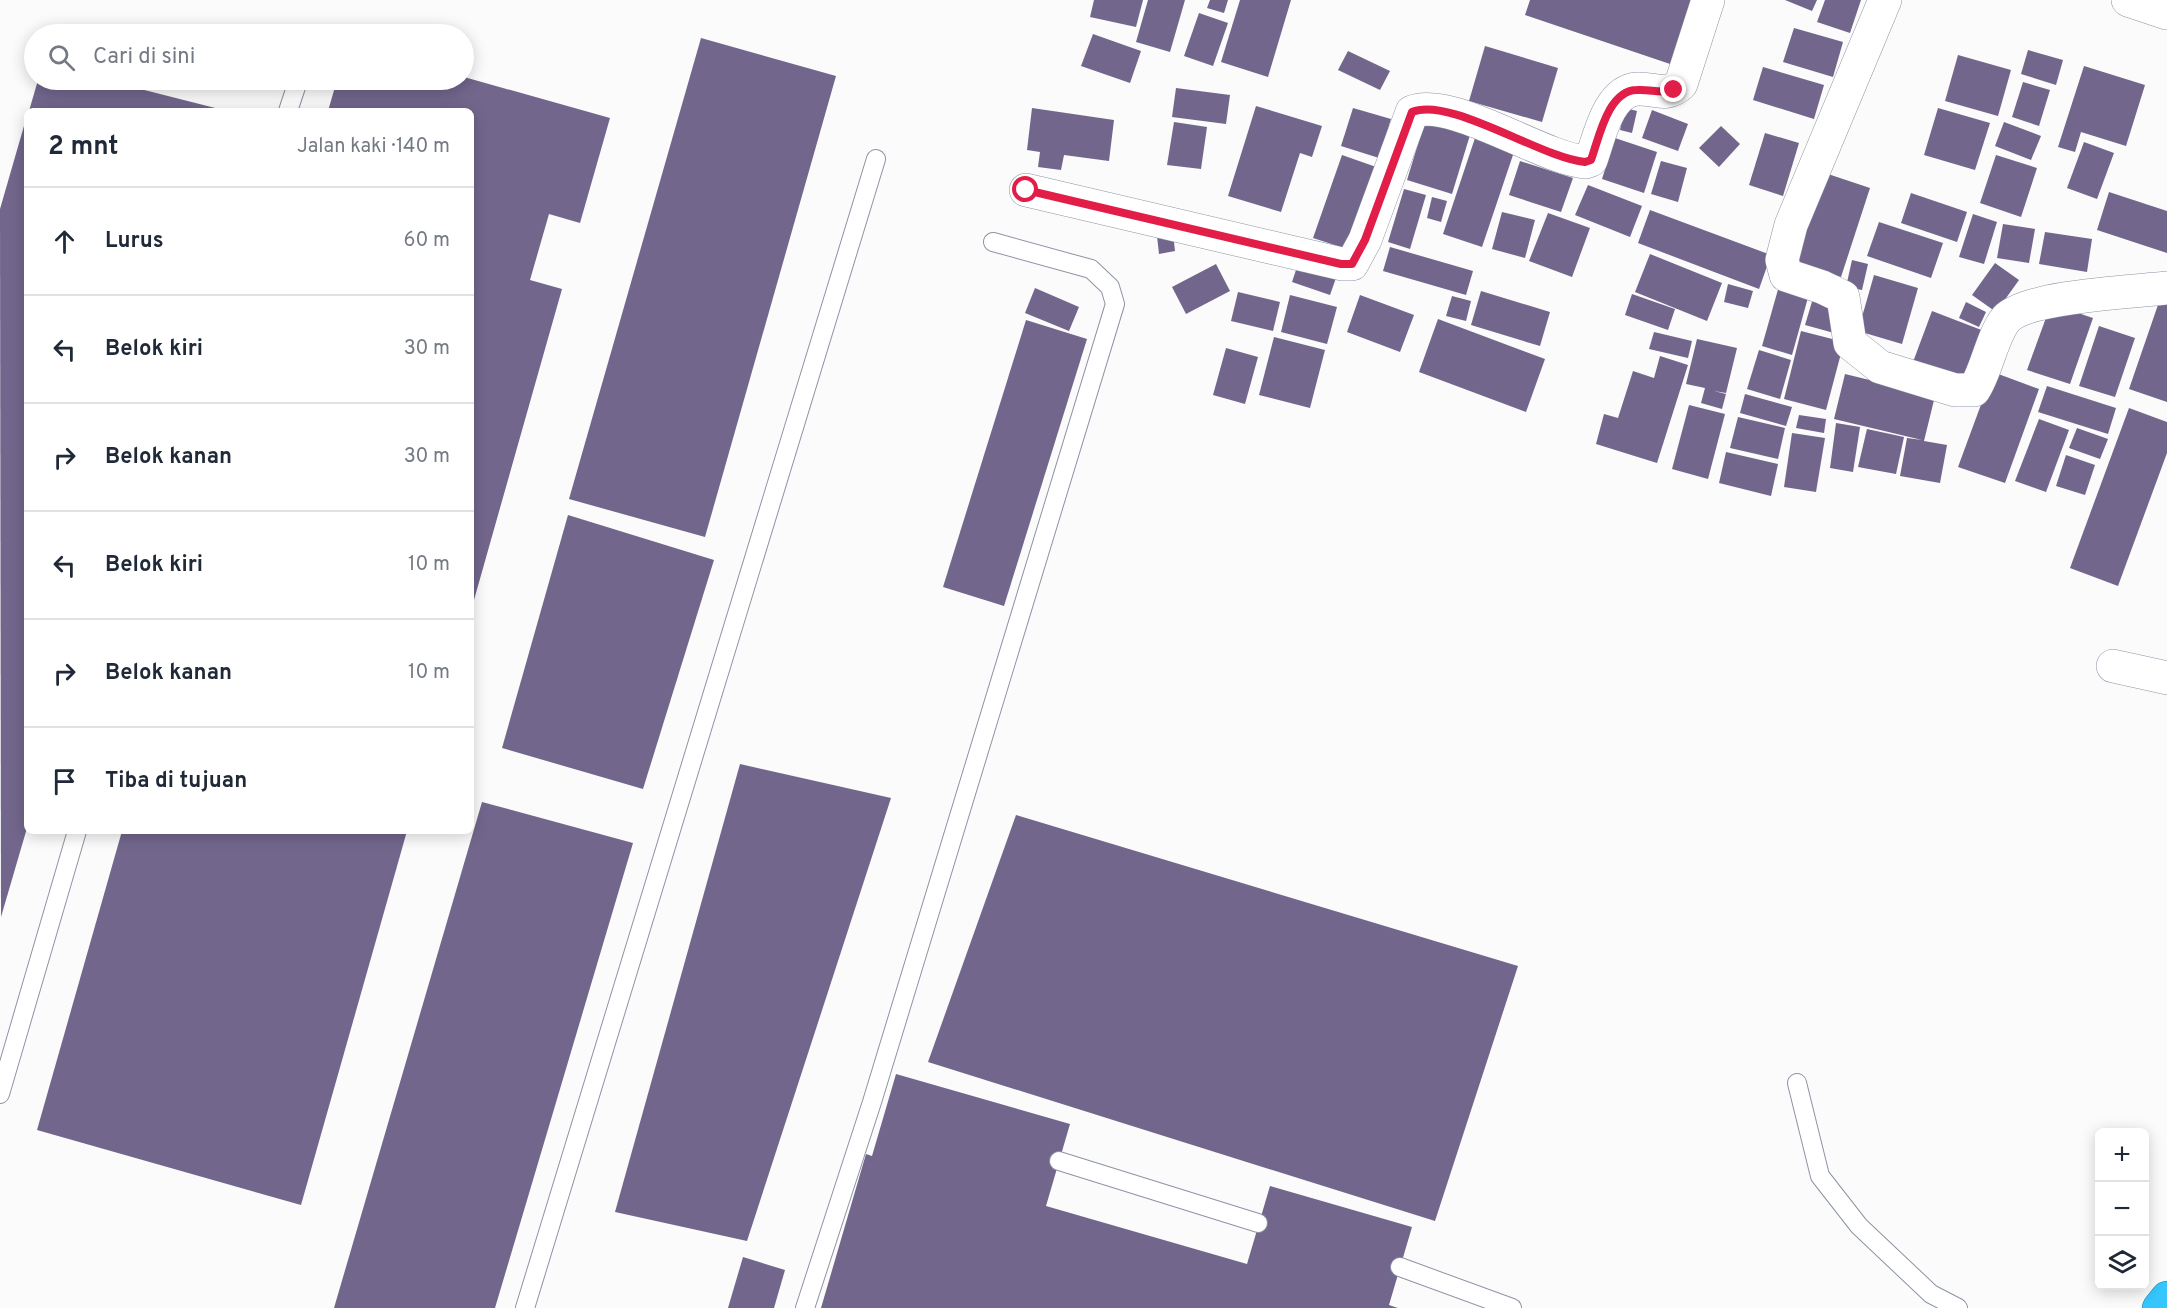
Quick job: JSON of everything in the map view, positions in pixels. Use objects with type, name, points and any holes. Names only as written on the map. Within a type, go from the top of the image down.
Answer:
[{"type":"highway","points":[[2158,1308],[2167,1298]]},
{"type":"street","points":[[1026,190],[1341,264],[1352,264],[1365,240],[1412,112],[1423,108],[1461,117],[1585,162],[1591,160],[1610,108],[1621,96],[1636,89],[1663,93],[1674,90],[1681,84],[1707,0]]},
{"type":"street","points":[[1885,0],[1791,225],[1782,260],[1786,275],[1843,297],[1850,343],[1880,367],[1955,390],[1974,390],[2004,321],[2013,312],[2036,303],[2167,288]]},
{"type":"street","points":[[2128,0],[2167,13]]},
{"type":"street","points":[[2113,666],[2167,678]]},
{"type":"lane","points":[[289,108],[295,90]]},
{"type":"lane","points":[[525,1308],[876,159]]},
{"type":"lane","points":[[805,1308],[879,1104],[1115,304],[1110,287],[1091,269],[993,242]]},
{"type":"lane","points":[[0,1094],[76,834]]},
{"type":"lane","points":[[1797,1083],[1820,1176],[1859,1226],[1931,1294],[1958,1308]]},
{"type":"lane","points":[[1059,1161],[1258,1223]]},
{"type":"lane","points":[[1400,1267],[1512,1308]]},
{"type":"building","points":[[1094,0],[1143,0],[1136,27],[1090,17]]},
{"type":"building","points":[[1148,0],[1185,0],[1170,52],[1136,42]]},
{"type":"building","points":[[1210,0],[1228,0],[1224,13],[1207,8]]},
{"type":"building","points":[[1240,0],[1291,0],[1268,77],[1221,62]]},
{"type":"building","points":[[1530,0],[1693,0],[1673,65],[1525,15]]},
{"type":"building","points":[[1785,0],[1817,0],[1812,11]]},
{"type":"building","points":[[1825,0],[1861,0],[1850,33],[1817,22]]},
{"type":"building","points":[[1199,13],[1228,23],[1213,66],[1184,56]]},
{"type":"building","points":[[1794,28],[1843,42],[1833,77],[1783,62]]},
{"type":"building","points":[[1093,34],[1141,51],[1130,83],[1081,66]]},
{"type":"building","points":[[701,38],[836,76],[705,537],[569,499]]},
{"type":"building","points":[[1485,46],[1558,68],[1542,122],[1469,101]]},
{"type":"building","points":[[2028,50],[2063,60],[2056,85],[2021,74]]},
{"type":"building","points":[[1348,51],[1390,71],[1380,90],[1338,70]]},
{"type":"building","points":[[1958,55],[2011,70],[1998,116],[1945,101]]},
{"type":"building","points":[[2084,66],[2145,85],[2126,146],[2081,132],[2075,152],[2058,147]]},
{"type":"building","points":[[1763,67],[1824,85],[1814,119],[1753,100]]},
{"type":"building","points":[[474,80],[610,118],[580,223],[549,214],[530,280],[562,289],[474,600],[474,108],[329,108],[334,90],[474,90]]},
{"type":"building","points":[[2023,82],[2050,90],[2039,126],[2012,117]]},
{"type":"building","points":[[1176,88],[1230,95],[1226,124],[1172,117]]},
{"type":"building","points":[[35,90],[144,90],[215,108],[30,108]]},
{"type":"building","points":[[1256,106],[1322,126],[1312,157],[1300,153],[1281,212],[1228,196]]},
{"type":"building","points":[[1032,108],[1114,120],[1109,161],[1064,155],[1061,170],[1038,167],[1040,152],[1027,150]]},
{"type":"building","points":[[1353,108],[1391,119],[1379,158],[1341,146]]},
{"type":"building","points":[[1625,108],[1637,111],[1632,133],[1620,130]]},
{"type":"building","points":[[1938,108],[1990,123],[1975,170],[1924,155]]},
{"type":"building","points":[[1652,110],[1688,124],[1678,151],[1642,138]]},
{"type":"building","points":[[1425,121],[1470,135],[1452,194],[1407,180]]},
{"type":"building","points":[[1174,122],[1207,127],[1201,169],[1167,165]]},
{"type":"building","points":[[2004,122],[2041,136],[2031,160],[1995,146]]},
{"type":"building","points":[[24,126],[25,834],[1,917],[0,209]]},
{"type":"building","points":[[1721,126],[1740,144],[1719,167],[1699,148]]},
{"type":"building","points":[[1765,133],[1799,143],[1783,196],[1749,185]]},
{"type":"building","points":[[1475,138],[1514,152],[1482,247],[1443,234]]},
{"type":"building","points":[[1615,138],[1657,152],[1644,193],[1602,179]]},
{"type":"building","points":[[2084,142],[2114,153],[2097,199],[2067,188]]},
{"type":"building","points":[[1342,155],[1379,168],[1350,250],[1313,238]]},
{"type":"building","points":[[1996,155],[2037,168],[2021,217],[1980,203]]},
{"type":"building","points":[[1520,161],[1573,178],[1561,212],[1509,195]]},
{"type":"building","points":[[1661,161],[1687,168],[1678,202],[1651,194]]},
{"type":"building","points":[[1825,173],[1870,188],[1841,277],[1795,263]]},
{"type":"building","points":[[1588,185],[1642,206],[1630,237],[1575,215]]},
{"type":"building","points":[[1404,189],[1426,195],[1410,249],[1388,242]]},
{"type":"building","points":[[2109,192],[2167,211],[2167,253],[2097,230]]},
{"type":"building","points":[[1911,193],[1967,212],[1957,242],[1901,223]]},
{"type":"building","points":[[1432,197],[1447,201],[1441,222],[1427,218]]},
{"type":"building","points":[[1650,210],[1771,255],[1759,289],[1638,243]]},
{"type":"building","points":[[1502,212],[1535,220],[1525,258],[1492,249]]},
{"type":"building","points":[[1548,213],[1590,228],[1572,277],[1529,261]]},
{"type":"building","points":[[1973,214],[1997,222],[1984,264],[1959,257]]},
{"type":"building","points":[[1879,222],[1943,243],[1931,278],[1867,256]]},
{"type":"building","points":[[2003,224],[2035,229],[2029,263],[1997,258]]},
{"type":"building","points":[[2045,232],[2092,239],[2087,272],[2039,264]]},
{"type":"building","points":[[1173,233],[1175,251],[1159,254],[1157,236]]},
{"type":"building","points":[[1390,247],[1473,271],[1466,295],[1383,271]]},
{"type":"building","points":[[1650,254],[1722,283],[1707,321],[1635,292]]},
{"type":"building","points":[[1852,260],[1868,264],[1862,290],[1846,287]]},
{"type":"building","points":[[1995,263],[2019,280],[1996,312],[1972,295]]},
{"type":"building","points":[[1216,264],[1230,291],[1186,314],[1172,287]]},
{"type":"building","points":[[1298,264],[1336,278],[1330,295],[1292,282]]},
{"type":"building","points":[[1874,275],[1918,288],[1902,344],[1858,331]]},
{"type":"building","points":[[1728,284],[1753,291],[1748,308],[1724,302]]},
{"type":"building","points":[[1779,286],[1809,294],[1792,355],[1762,346]]},
{"type":"building","points":[[1035,288],[1079,307],[1069,331],[1025,313]]},
{"type":"building","points":[[1481,291],[1550,312],[1540,346],[1471,325]]},
{"type":"building","points":[[1238,292],[1280,302],[1273,331],[1231,321]]},
{"type":"building","points":[[1632,294],[1675,309],[1668,330],[1625,315]]},
{"type":"building","points":[[1290,295],[1337,307],[1327,344],[1281,332]]},
{"type":"building","points":[[1360,295],[1414,315],[1400,352],[1347,332]]},
{"type":"building","points":[[1814,295],[1843,303],[1834,333],[1805,325]]},
{"type":"building","points":[[1452,296],[1471,301],[1466,321],[1446,316]]},
{"type":"building","points":[[2160,299],[2167,301],[2167,402],[2129,389]]},
{"type":"building","points":[[1966,302],[1986,312],[1979,327],[1959,318]]},
{"type":"building","points":[[2051,304],[2093,318],[2070,384],[2027,370]]},
{"type":"building","points":[[1932,311],[1984,331],[1964,382],[1913,362]]},
{"type":"building","points":[[1438,319],[1545,359],[1526,412],[1419,372]]},
{"type":"building","points":[[1026,320],[1087,339],[1004,606],[943,587]]},
{"type":"building","points":[[2099,326],[2135,338],[2115,397],[2079,386]]},
{"type":"building","points":[[1801,331],[1844,342],[1826,410],[1784,399]]},
{"type":"building","points":[[1654,332],[1692,341],[1688,358],[1649,349]]},
{"type":"building","points":[[1274,337],[1325,350],[1310,408],[1259,395]]},
{"type":"building","points":[[1697,339],[1737,348],[1726,393],[1714,391],[1726,394],[1722,409],[1701,403],[1705,388],[1686,384]]},
{"type":"building","points":[[1226,348],[1258,357],[1245,404],[1213,395]]},
{"type":"building","points":[[1759,350],[1791,360],[1780,399],[1747,389]]},
{"type":"building","points":[[1660,356],[1688,365],[1657,463],[1596,444],[1604,414],[1618,418],[1633,371],[1654,378]]},
{"type":"building","points":[[1993,372],[2039,389],[2005,483],[1958,467]]},
{"type":"building","points":[[1845,374],[1935,396],[1924,441],[1947,445],[1940,483],[1900,476],[1907,438],[1922,440],[1834,419]]},
{"type":"building","points":[[2047,386],[2116,408],[2108,434],[2038,412]]},
{"type":"building","points":[[1745,394],[1792,407],[1786,426],[1740,413]]},
{"type":"building","points":[[1689,405],[1725,414],[1708,479],[1672,469]]},
{"type":"building","points":[[2129,408],[2167,422],[2167,453],[2118,586],[2070,568]]},
{"type":"building","points":[[1799,415],[1826,419],[1824,433],[1796,428]]},
{"type":"building","points":[[1738,417],[1785,428],[1778,459],[1730,448]]},
{"type":"building","points":[[2039,419],[2069,430],[2046,492],[2015,481]]},
{"type":"building","points":[[1836,423],[1860,427],[1853,472],[1830,468]]},
{"type":"building","points":[[2077,428],[2108,439],[2100,459],[2069,448]]},
{"type":"building","points":[[1867,429],[1904,437],[1896,474],[1858,467]]},
{"type":"building","points":[[1792,433],[1825,438],[1816,492],[1784,487]]},
{"type":"building","points":[[1726,452],[1778,464],[1771,496],[1719,483]]},
{"type":"building","points":[[2066,455],[2095,465],[2085,495],[2056,486]]},
{"type":"building","points":[[568,515],[714,560],[643,789],[502,748]]},
{"type":"building","points":[[740,764],[891,798],[747,1241],[615,1212]]},
{"type":"building","points":[[482,802],[633,843],[495,1308],[334,1308],[474,834]]},
{"type":"building","points":[[1016,815],[1518,966],[1435,1221],[928,1062]]},
{"type":"building","points":[[121,834],[406,834],[301,1205],[37,1130]]},
{"type":"building","points":[[896,1074],[1070,1124],[1046,1206],[1247,1264],[1270,1186],[1412,1227],[1389,1305],[1398,1308],[821,1308],[866,1154],[872,1156]]},
{"type":"building","points":[[743,1257],[785,1270],[774,1308],[728,1308]]},
{"type":"route","points":[[1026,190],[1341,264],[1352,264],[1365,240],[1412,112],[1423,108],[1461,117],[1578,162],[1585,162],[1591,160],[1610,108],[1621,96],[1636,89],[1663,93],[1674,90]]}]
